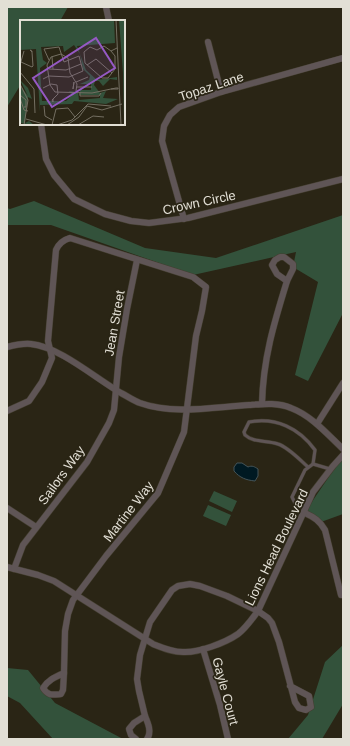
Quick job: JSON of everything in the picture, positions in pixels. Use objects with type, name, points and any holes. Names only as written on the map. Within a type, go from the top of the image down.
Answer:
[{"type":"street","points":[[106,7],[109,20]]},
{"type":"street","points":[[208,42],[222,92]]},
{"type":"street","name":"Topaz Lane","points":[[184,219],[162,141],[164,126],[170,115],[179,107],[222,92],[343,58]]},
{"type":"street","name":"Crown Circle","points":[[41,125],[46,159],[54,175],[74,199],[105,214],[131,221],[149,223],[184,219],[343,179]]},
{"type":"street","points":[[7,411],[29,401],[42,382],[52,358],[48,341],[56,250],[61,242],[64,239],[70,238],[137,260]]},
{"type":"street","name":"Jean Street","points":[[116,390],[119,357],[137,260]]},
{"type":"street","name":"Martine Way","points":[[64,673],[65,630],[68,614],[73,600],[106,556],[158,493],[184,432],[196,336],[206,287],[193,277],[137,260]]},
{"type":"street","points":[[262,404],[265,360],[272,327],[288,281]]},
{"type":"street","points":[[7,347],[20,344],[30,344],[50,349],[139,403],[155,407],[214,408],[262,404],[276,404],[290,407],[317,424],[343,449]]},
{"type":"street","points":[[317,424],[343,383]]},
{"type":"street","name":"Sailors Way","points":[[14,569],[23,545],[87,462],[109,423],[114,410],[116,390]]},
{"type":"street","name":"Lions Head Boulevard","points":[[7,567],[54,581],[145,639],[169,650],[184,652],[203,649],[225,641],[237,634],[248,624],[258,611],[313,492],[330,469],[343,455]]},
{"type":"street","points":[[7,508],[36,527]]},
{"type":"street","points":[[305,511],[316,518],[325,530],[342,597]]},
{"type":"street","points":[[147,739],[150,733],[149,723],[145,716],[137,679],[140,655],[150,622],[172,590],[178,586],[190,584],[200,586],[258,611],[268,618],[272,623],[279,642],[290,686]]},
{"type":"street","name":"Gayle Court","points":[[203,649],[220,705],[228,739]]},
{"type":"street","points":[[136,739],[130,735],[129,730],[134,723],[145,716]]},
{"type":"lane","points":[[308,467],[280,444],[248,438],[244,432],[249,422],[267,420],[283,424],[294,430],[315,450],[313,464]]},
{"type":"lane","points":[[305,511],[295,503],[292,498],[305,470],[313,464],[330,469]]},
{"type":"green space","points":[[7,7],[68,7],[61,20],[20,20],[20,86],[7,107]]},
{"type":"green space","points":[[34,201],[145,248],[216,258],[343,215],[343,313],[308,381],[295,375],[318,282],[293,267],[296,252],[193,275],[51,225],[7,225],[7,208],[10,209]]},
{"type":"green space","points":[[343,456],[343,514],[321,522],[305,512]]},
{"type":"green space","points":[[214,491],[237,501],[232,512],[209,501]]},
{"type":"green space","points":[[208,505],[231,515],[226,526],[203,516]]},
{"type":"green space","points":[[343,645],[343,704],[322,739],[288,739],[308,715],[325,662]]},
{"type":"green space","points":[[7,668],[28,670],[55,703],[123,739],[53,739],[20,703],[7,696]]},
{"type":"water","points":[[237,463],[242,463],[248,467],[252,466],[258,469],[258,476],[255,481],[243,478],[234,471],[234,467]]}]
